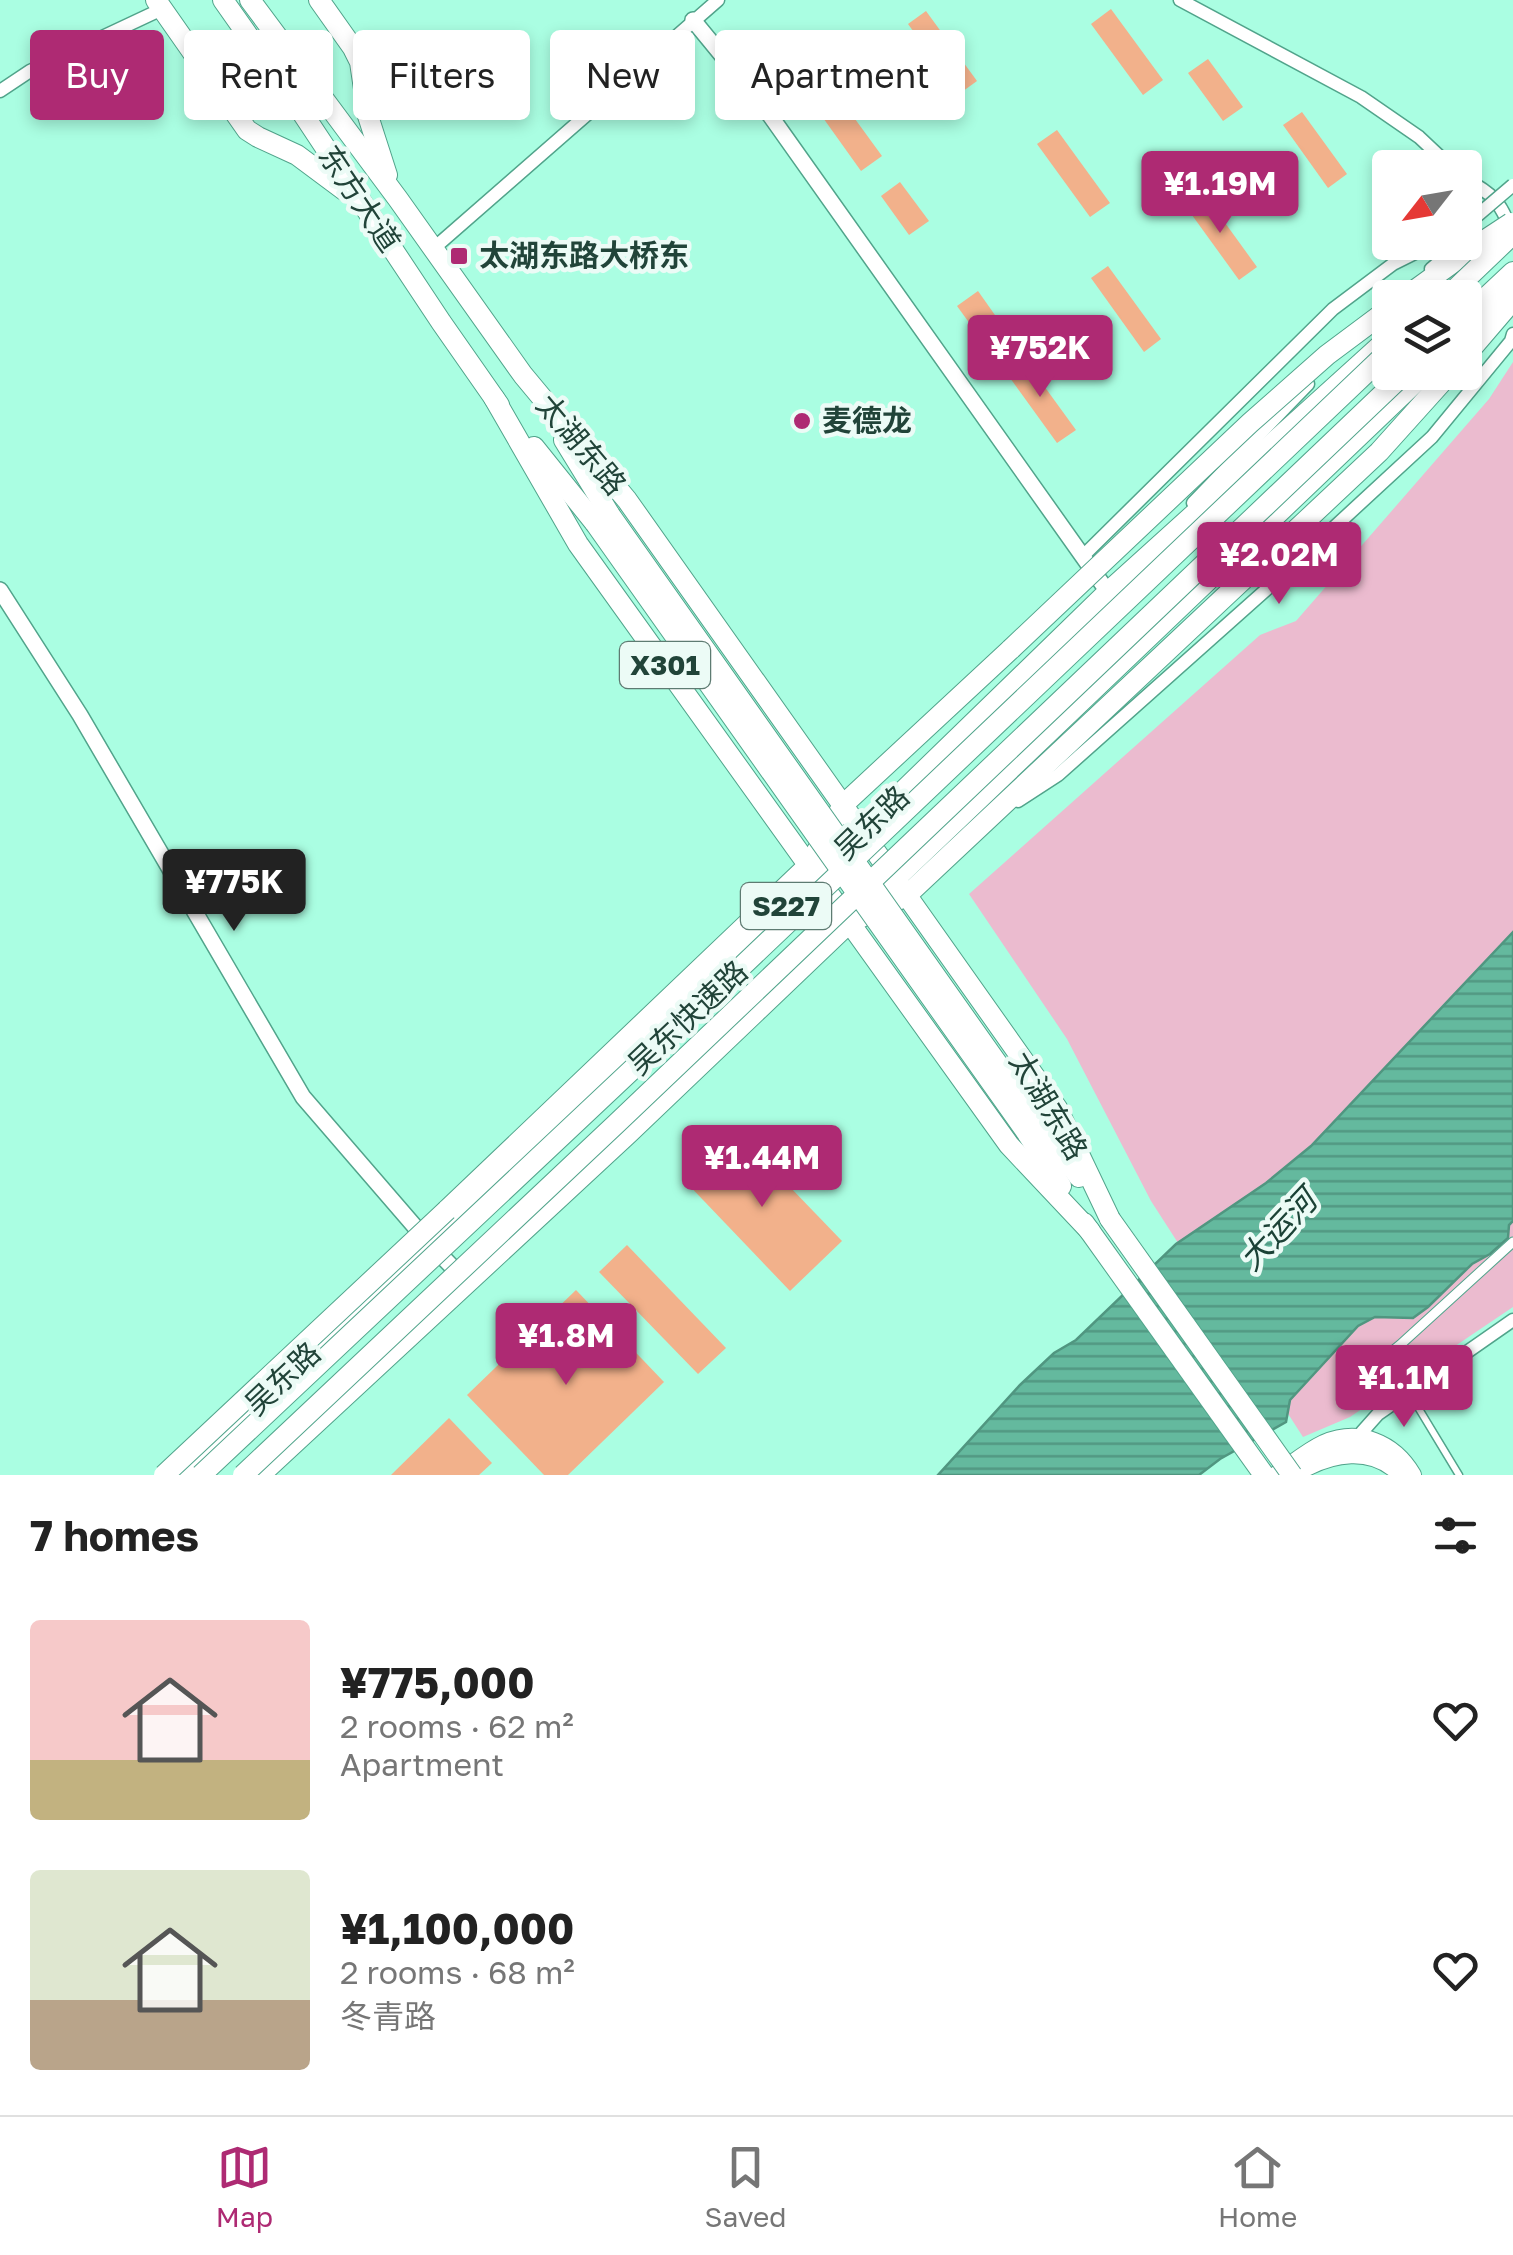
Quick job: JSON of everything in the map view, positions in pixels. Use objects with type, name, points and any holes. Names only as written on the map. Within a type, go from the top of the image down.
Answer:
[{"type":"main road","name":"东方大道","points":[[223,0],[244,30]]},
{"type":"main road","name":"东方大道","points":[[250,0],[272,30]]},
{"type":"main road","points":[[319,0],[353,50]]},
{"type":"main road","points":[[159,4],[251,134],[330,177],[370,216]]},
{"type":"main road","name":"东方大道","points":[[333,112],[523,375]]},
{"type":"main road","points":[[266,140],[290,138],[302,120]]},
{"type":"main road","name":"东方大道","points":[[306,120],[494,398]]},
{"type":"main road","points":[[371,120],[398,199]]},
{"type":"main road","points":[[1454,280],[1513,223]]},
{"type":"main road","points":[[1429,280],[1513,223]]},
{"type":"main road","points":[[1465,280],[1513,236]]},
{"type":"main road","points":[[1482,301],[1513,272]]},
{"type":"main road","points":[[1482,319],[1513,290]]},
{"type":"main road","points":[[1482,336],[1513,300]]},
{"type":"main road","points":[[164,1475],[812,871],[843,805],[1250,423],[1372,321]]},
{"type":"main road","name":"吴东路","points":[[181,1475],[429,1243],[812,871],[862,832],[1108,592],[1372,353]]},
{"type":"main road","name":"吴东快速路","points":[[201,1475],[1372,367]]},
{"type":"main road","name":"太湖东路","points":[[523,375],[603,519],[1090,1231],[1264,1475]]},
{"type":"main road","name":"太湖东路","points":[[523,375],[627,500],[1056,1108],[1110,1220]]},
{"type":"main road","name":"吴东快速路","points":[[243,1475],[1387,390]]},
{"type":"main road","name":"吴东路","points":[[260,1475],[849,923],[900,888],[1408,390]]},
{"type":"main road","points":[[900,888],[982,824],[1379,452],[1434,390]]},
{"type":"main road","name":"太湖东路","points":[[494,398],[603,519],[1292,1475]]},
{"type":"main road","name":"太湖东路","points":[[494,398],[578,544],[849,923],[1009,1145],[1090,1231]]},
{"type":"main road","points":[[1292,1475],[1331,1456],[1376,1442],[1392,1450],[1412,1475]]},
{"type":"main road","points":[[1277,1475],[1326,1443],[1360,1446],[1402,1475]]},
{"type":"street","points":[[433,249],[718,0]]},
{"type":"street","points":[[1180,0],[1361,97],[1433,150]]},
{"type":"street","points":[[0,91],[159,4]]},
{"type":"street","points":[[693,20],[762,104],[1108,592],[1312,380],[1372,324]]},
{"type":"street","points":[[1482,211],[1513,185]]},
{"type":"street","points":[[1482,188],[1505,215],[1513,236]]},
{"type":"street","points":[[1082,556],[1332,309],[1401,260]]},
{"type":"street","points":[[1421,280],[1440,260]]},
{"type":"street","points":[[982,824],[1058,775],[1432,438],[1513,334]]},
{"type":"street","points":[[0,590],[80,715],[302,1097],[467,1282]]},
{"type":"street","points":[[1354,1382],[1513,1242]]},
{"type":"street","points":[[1360,1446],[1371,1420],[1513,1320]]},
{"type":"lane","points":[[1409,1392],[1459,1475]]},
{"type":"shaded area","points":[[1513,362],[1513,1307],[1350,1417],[1303,1437],[1151,1201],[1067,1039],[969,894],[1260,635],[1296,621],[1489,399]]},
{"type":"water","name":"大运河","points":[[1513,932],[1513,1221],[1508,1238],[1472,1264],[1413,1318],[1375,1317],[1358,1326],[1290,1400],[1286,1422],[1199,1475],[938,1475],[1020,1385],[1054,1353],[1076,1340],[1176,1244],[1266,1183],[1311,1146]]},
{"type":"building","points":[[1111,9],[1163,80],[1143,95],[1091,24]]},
{"type":"building","points":[[926,11],[940,30],[912,30],[908,24]]},
{"type":"building","points":[[1208,59],[1243,107],[1223,121],[1188,73]]},
{"type":"building","points":[[965,65],[977,81],[965,90]]},
{"type":"building","points":[[1302,112],[1347,174],[1328,188],[1283,125]]},
{"type":"building","points":[[825,120],[856,120],[882,156],[861,171]]},
{"type":"building","points":[[1057,130],[1110,203],[1090,217],[1037,144]]},
{"type":"building","points":[[900,182],[929,221],[909,235],[881,196]]},
{"type":"building","points":[[1202,191],[1257,267],[1239,280],[1184,204]]},
{"type":"building","points":[[1108,266],[1161,339],[1144,352],[1091,278]]},
{"type":"building","points":[[978,291],[1014,342],[994,357],[957,306]]},
{"type":"building","points":[[1023,357],[1076,430],[1057,443],[1005,371]]},
{"type":"building","points":[[733,1128],[842,1241],[790,1291],[682,1178]]},
{"type":"building","points":[[627,1245],[726,1348],[698,1374],[599,1272]]},
{"type":"building","points":[[576,1290],[664,1382],[568,1475],[544,1475],[467,1395]]},
{"type":"building","points":[[449,1418],[492,1463],[479,1475],[391,1475]]},
{"type":"place","name":"太湖东路大桥东","points":[[459,256]]},
{"type":"place","name":"麦德龙","points":[[802,421]]}]
